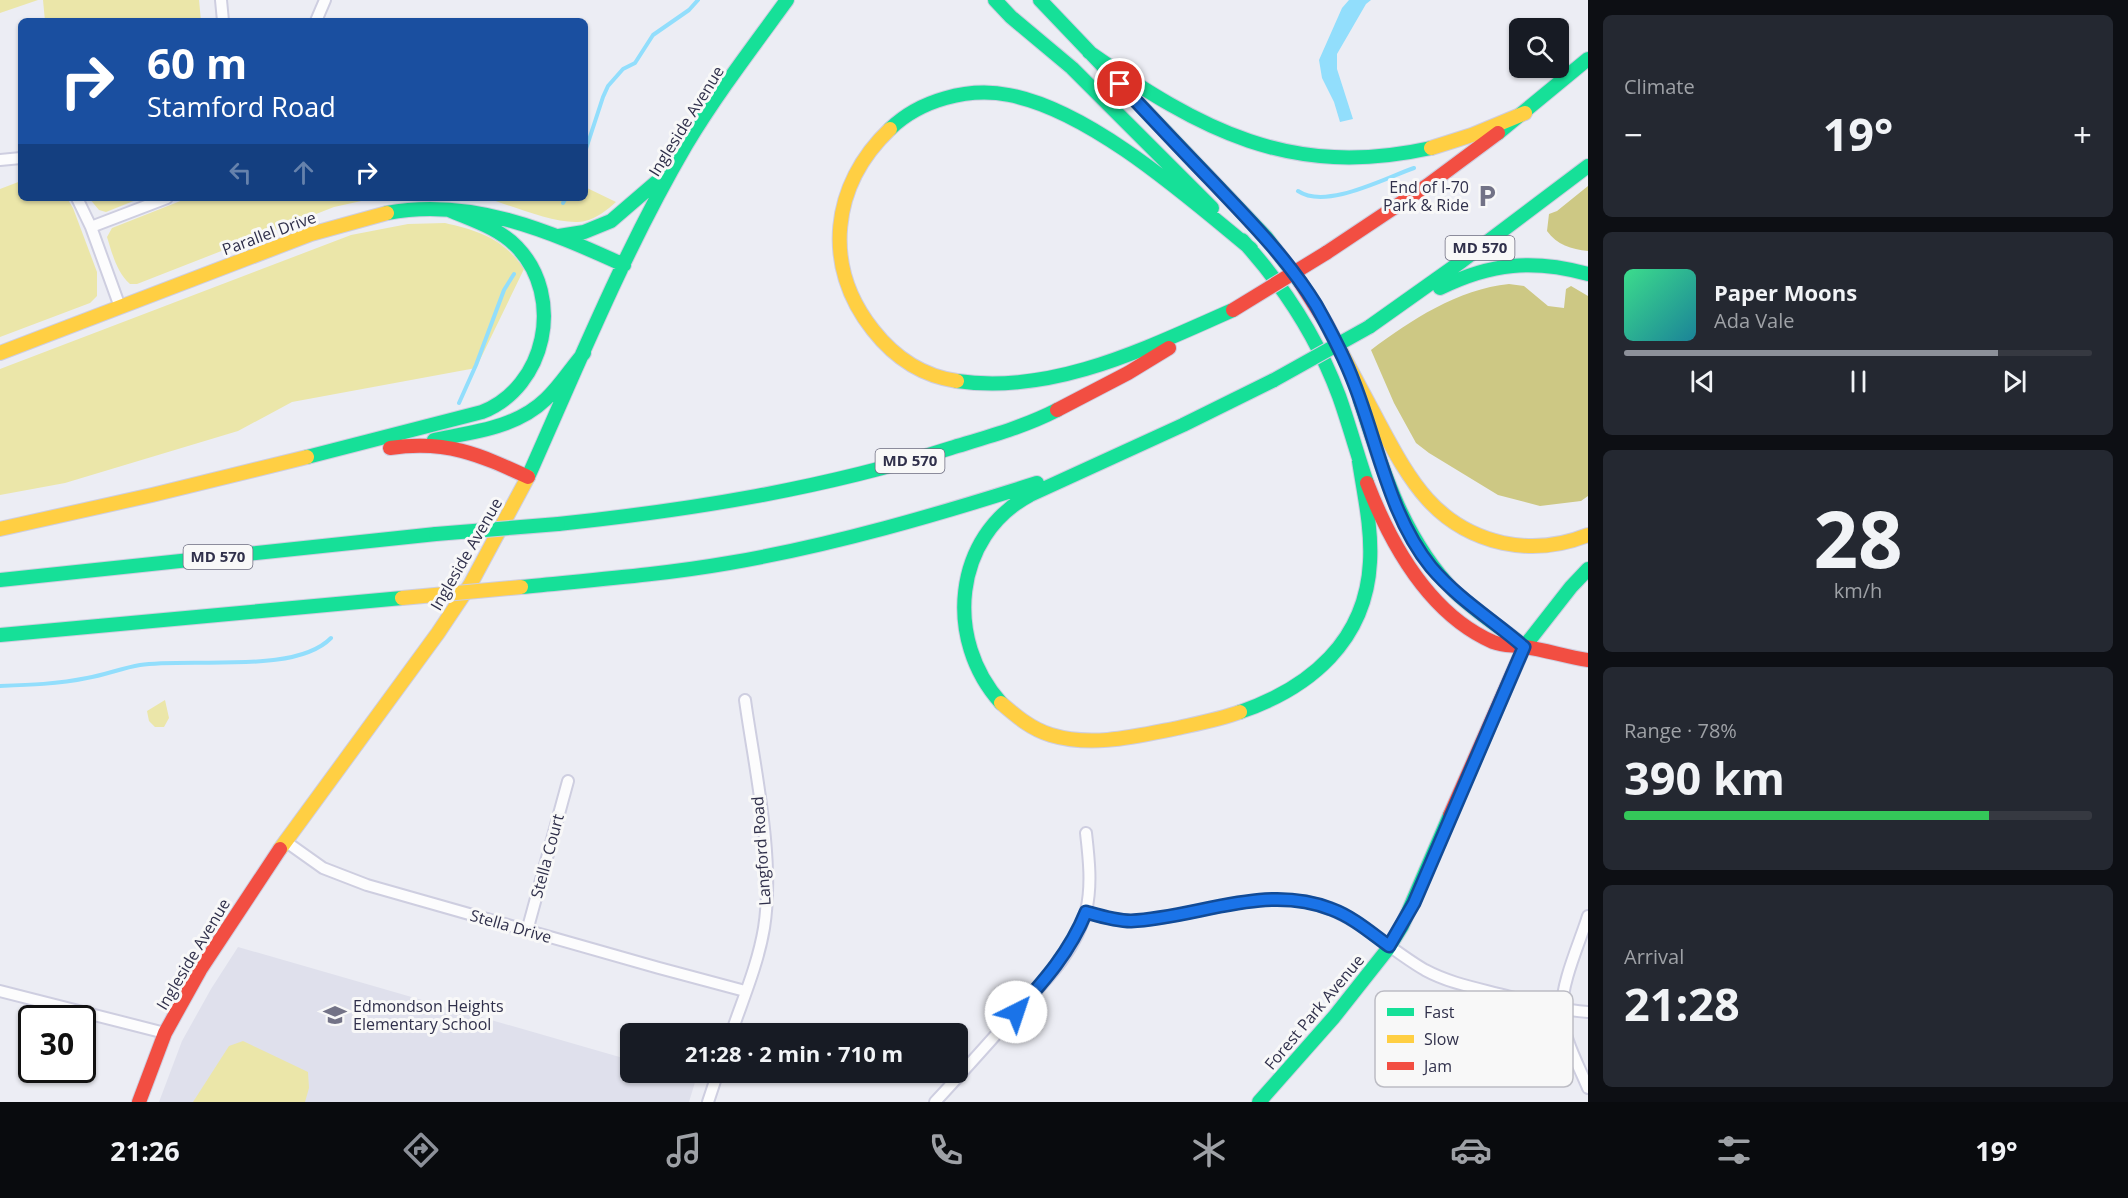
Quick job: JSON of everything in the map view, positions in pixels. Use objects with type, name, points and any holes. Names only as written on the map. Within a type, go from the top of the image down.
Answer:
[{"type":"main road","name":"Ingleside Avenue","points":[[139,1102],[165,1033],[200,970],[285,842],[438,633],[470,585],[528,477],[624,265],[675,165],[704,119],[787,0]]},
{"type":"main road","points":[[990,0],[1072,68],[1191,186],[1276,278],[1300,315],[1337,390],[1359,461],[1392,540],[1417,579],[1436,600],[1459,620],[1492,642],[1588,660]]},
{"type":"main road","points":[[995,0],[1011,17]]},
{"type":"main road","points":[[1040,0],[1266,237],[1291,267],[1337,344],[1398,459],[1416,488],[1432,505],[1448,520],[1467,531],[1512,546],[1536,547],[1561,544],[1588,535]]},
{"type":"main road","points":[[1089,52],[1153,95],[1223,133],[1271,148],[1313,156],[1361,158],[1416,152],[1469,136],[1525,113]]},
{"type":"main road","name":"MD 570","points":[[0,580],[651,514],[775,494],[848,477],[1014,428],[1059,409],[1128,373],[1415,196],[1525,113],[1588,60]]},
{"type":"main road","points":[[1233,310],[1125,356],[1052,377],[983,384],[959,382],[933,376],[909,364],[889,349],[871,331],[855,308],[840,260],[839,233],[842,207],[850,182],[865,154],[883,133],[906,115],[923,106],[950,97],[970,93],[997,93],[1020,97],[1049,107],[1113,143],[1152,170],[1251,249]]},
{"type":"main road","points":[[559,236],[584,232],[611,221],[675,165]]},
{"type":"main road","name":"MD 570","points":[[0,635],[666,572],[794,551],[935,515],[1099,463],[1178,428],[1274,380],[1369,327],[1462,261],[1588,166]]},
{"type":"main road","name":"Parallel Drive","points":[[0,353],[311,234],[357,219],[420,209],[489,215],[516,221],[559,236],[624,265]]},
{"type":"main road","points":[[0,530],[479,414],[496,405],[525,378],[536,362],[545,329],[545,309],[540,288],[523,253],[511,242],[494,230],[449,210]]},
{"type":"main road","points":[[1369,327],[1460,278],[1493,267],[1540,264],[1565,267],[1588,274]]},
{"type":"main road","points":[[1337,344],[1354,383],[1396,507],[1412,538],[1431,566],[1450,587],[1524,647]]},
{"type":"main road","points":[[152,495],[497,427],[516,419],[544,400],[584,353]]},
{"type":"main road","points":[[414,443],[466,450],[528,477]]},
{"type":"main road","points":[[1099,463],[1037,492],[1005,511],[989,529],[974,554],[965,578],[962,596],[963,633],[978,673],[993,694],[1012,713],[1030,726],[1068,740],[1088,742],[1140,735],[1214,720],[1246,710],[1274,700],[1295,688],[1327,663],[1350,630],[1367,585],[1370,543],[1359,461]]},
{"type":"main road","name":"Forest Park Avenue","points":[[1259,1102],[1365,979],[1389,946],[1414,903],[1524,647],[1542,627],[1561,599],[1588,569]]},
{"type":"street","points":[[221,0],[223,18]]},
{"type":"street","points":[[317,18],[325,0]]},
{"type":"street","points":[[0,160],[18,158]]},
{"type":"street","points":[[78,201],[91,227],[120,307]]},
{"type":"street","points":[[91,227],[159,201]]},
{"type":"street","name":"Langford Road","points":[[735,1023],[764,930],[766,882],[761,819],[745,700]]},
{"type":"street","name":"Stella Court","points":[[526,931],[568,781]]},
{"type":"street","points":[[935,1102],[1053,971],[1077,934],[1086,912],[1089,864],[1086,833]]},
{"type":"street","name":"Stella Drive","points":[[285,842],[308,859],[338,875],[526,931],[745,991]]},
{"type":"street","points":[[1086,912],[1128,921],[1243,902],[1287,900],[1308,903],[1331,909],[1351,919],[1442,979],[1488,991]]},
{"type":"street","points":[[1564,991],[1588,916]]},
{"type":"street","points":[[0,992],[165,1033]]},
{"type":"street","points":[[1573,1011],[1588,1012]]},
{"type":"street","points":[[1573,1052],[1588,1088]]},
{"type":"street","points":[[708,1102],[714,1083]]},
{"type":"shaded area","points":[[0,0],[38,0],[0,13]]},
{"type":"shaded area","points":[[43,0],[199,0],[201,18],[45,18]]},
{"type":"shaded area","points":[[18,182],[18,201],[69,201],[97,272],[97,296],[90,303],[0,337],[0,189]]},
{"type":"shaded area","points":[[1588,186],[1588,251],[1565,246],[1547,231],[1549,214],[1557,211]]},
{"type":"shaded area","points":[[588,188],[616,202],[594,218],[575,222],[549,218],[495,201],[588,201]]},
{"type":"shaded area","points":[[92,201],[134,201],[106,212],[99,210]]},
{"type":"shaded area","points":[[180,201],[361,201],[334,207],[137,284],[130,284],[118,269],[107,237],[112,228]]},
{"type":"shaded area","points":[[445,223],[489,237],[508,250],[524,269],[476,368],[292,402],[238,431],[65,483],[0,495],[0,369],[351,235],[408,224]]},
{"type":"shaded area","points":[[1509,284],[1524,286],[1548,306],[1564,308],[1566,289],[1571,286],[1588,296],[1588,496],[1581,501],[1540,506],[1498,495],[1429,453],[1416,443],[1394,403],[1371,350],[1419,317],[1453,299],[1490,287]]},
{"type":"shaded area","points":[[165,700],[169,718],[164,727],[155,727],[149,721],[147,711]]},
{"type":"shaded area","name":"Edmondson Heights Elementary School","points":[[238,947],[620,1057],[620,1083],[695,1083],[689,1102],[159,1102],[182,1041]]},
{"type":"shaded area","points":[[243,1041],[308,1072],[309,1088],[305,1102],[193,1102],[229,1046]]},
{"type":"water","points":[[1349,0],[1371,0],[1366,4],[1337,54],[1337,69],[1353,119],[1340,122],[1334,102],[1322,78],[1319,60],[1342,8]]},
{"type":"waterway","points":[[588,143],[608,86],[623,69],[635,63],[653,35],[689,10],[698,0]]},
{"type":"waterway","points":[[1298,191],[1310,196],[1339,195],[1414,168]]},
{"type":"waterway","points":[[459,403],[504,290],[514,274]]},
{"type":"waterway","points":[[0,686],[76,680],[140,665],[161,663],[268,661],[293,657],[315,649],[331,638]]},
{"type":"traffic: fast","points":[[528,477],[602,309],[663,185],[710,108],[787,0]]},
{"type":"traffic: fast","points":[[995,0],[1011,17],[1072,68],[1212,208]]},
{"type":"traffic: fast","points":[[1040,0],[1266,237],[1300,282]]},
{"type":"traffic: fast","points":[[1089,52],[1170,104],[1209,125],[1249,141],[1290,152],[1334,157],[1380,156],[1431,148]]},
{"type":"traffic: fast","points":[[1498,133],[1588,59]]},
{"type":"traffic: fast","points":[[890,129],[915,110],[945,98],[961,95],[993,93],[1040,104],[1072,118],[1137,158],[1251,249]]},
{"type":"traffic: fast","points":[[1369,327],[1462,261],[1588,166]]},
{"type":"traffic: fast","points":[[559,236],[584,232],[611,221],[668,172]]},
{"type":"traffic: fast","points":[[387,213],[418,209],[479,213],[538,229],[624,265]]},
{"type":"traffic: fast","points":[[307,457],[482,412],[504,400],[521,383],[534,362],[541,339],[544,315],[541,290],[532,267],[510,240],[485,225],[449,210]]},
{"type":"traffic: fast","points":[[1242,240],[1272,275],[1310,333],[1339,396],[1367,483]]},
{"type":"traffic: fast","points":[[1440,288],[1477,273],[1512,266],[1549,266],[1588,274]]},
{"type":"traffic: fast","points":[[957,381],[993,384],[1064,375],[1133,353],[1233,310]]},
{"type":"traffic: fast","points":[[1274,380],[1369,327]]},
{"type":"traffic: fast","points":[[434,440],[479,431],[521,417],[551,394],[584,353]]},
{"type":"traffic: fast","points":[[1001,703],[983,678],[971,650],[965,620],[965,591],[972,562],[985,536],[1004,513],[1030,495],[1183,425],[1274,380]]},
{"type":"traffic: fast","points":[[1360,400],[1396,502],[1421,549],[1455,592],[1524,646]]},
{"type":"traffic: fast","points":[[558,524],[707,505],[854,475],[978,440],[1018,427],[1057,410]]},
{"type":"traffic: fast","points":[[1240,712],[1266,702],[1311,675],[1330,658],[1346,638],[1358,615],[1366,590],[1370,562],[1370,537],[1359,461]]},
{"type":"traffic: fast","points":[[521,587],[677,571],[768,556],[884,528],[1037,483]]},
{"type":"traffic: fast","points":[[436,534],[558,524]]},
{"type":"traffic: fast","points":[[0,580],[436,534]]},
{"type":"traffic: fast","points":[[1524,647],[1588,569]]},
{"type":"traffic: fast","points":[[0,635],[402,598]]},
{"type":"traffic: fast","points":[[1259,1102],[1334,1017],[1387,950],[1402,926],[1450,815]]},
{"type":"traffic: slow","points":[[1431,148],[1472,135],[1525,113]]},
{"type":"traffic: slow","points":[[890,129],[870,151],[855,175],[845,200],[840,226],[840,253],[846,279],[857,305],[873,330],[890,349],[921,370],[944,379],[957,381]]},
{"type":"traffic: slow","points":[[0,353],[311,234],[387,213]]},
{"type":"traffic: slow","points":[[1337,344],[1402,465],[1414,483],[1443,514],[1480,536],[1514,545],[1546,545],[1567,542],[1588,535]]},
{"type":"traffic: slow","points":[[0,529],[307,457]]},
{"type":"traffic: slow","points":[[280,849],[438,633],[470,585],[528,477]]},
{"type":"traffic: slow","points":[[402,598],[521,587]]},
{"type":"traffic: slow","points":[[1001,703],[1030,726],[1051,735],[1081,740],[1112,740],[1143,735],[1206,722],[1240,712]]},
{"type":"traffic: jam","points":[[1326,253],[1428,185],[1498,133]]},
{"type":"traffic: jam","points":[[1233,310],[1326,253]]},
{"type":"traffic: jam","points":[[1300,282],[1342,354]]},
{"type":"traffic: jam","points":[[1057,410],[1128,373],[1169,348]]},
{"type":"traffic: jam","points":[[390,448],[429,446],[462,451],[528,477]]},
{"type":"traffic: jam","points":[[1367,483],[1401,553],[1431,596],[1450,614],[1470,630],[1493,642],[1588,660]]},
{"type":"traffic: jam","points":[[1450,815],[1524,647]]},
{"type":"traffic: jam","points":[[139,1102],[165,1033],[200,970],[280,849]]},
{"type":"place","name":"End of I-70 Park & Ride","points":[[1487,196]]},
{"type":"place","name":"Edmondson Heights Elementary School","points":[[335,1015]]},
{"type":"route","points":[[1016,1012],[1066,953],[1086,912],[1128,921],[1243,902],[1287,900],[1331,909],[1351,919],[1389,946],[1414,903],[1524,647],[1450,587],[1431,566],[1412,538],[1396,507],[1354,383],[1337,344],[1316,305],[1291,267],[1266,237],[1120,84]]}]
